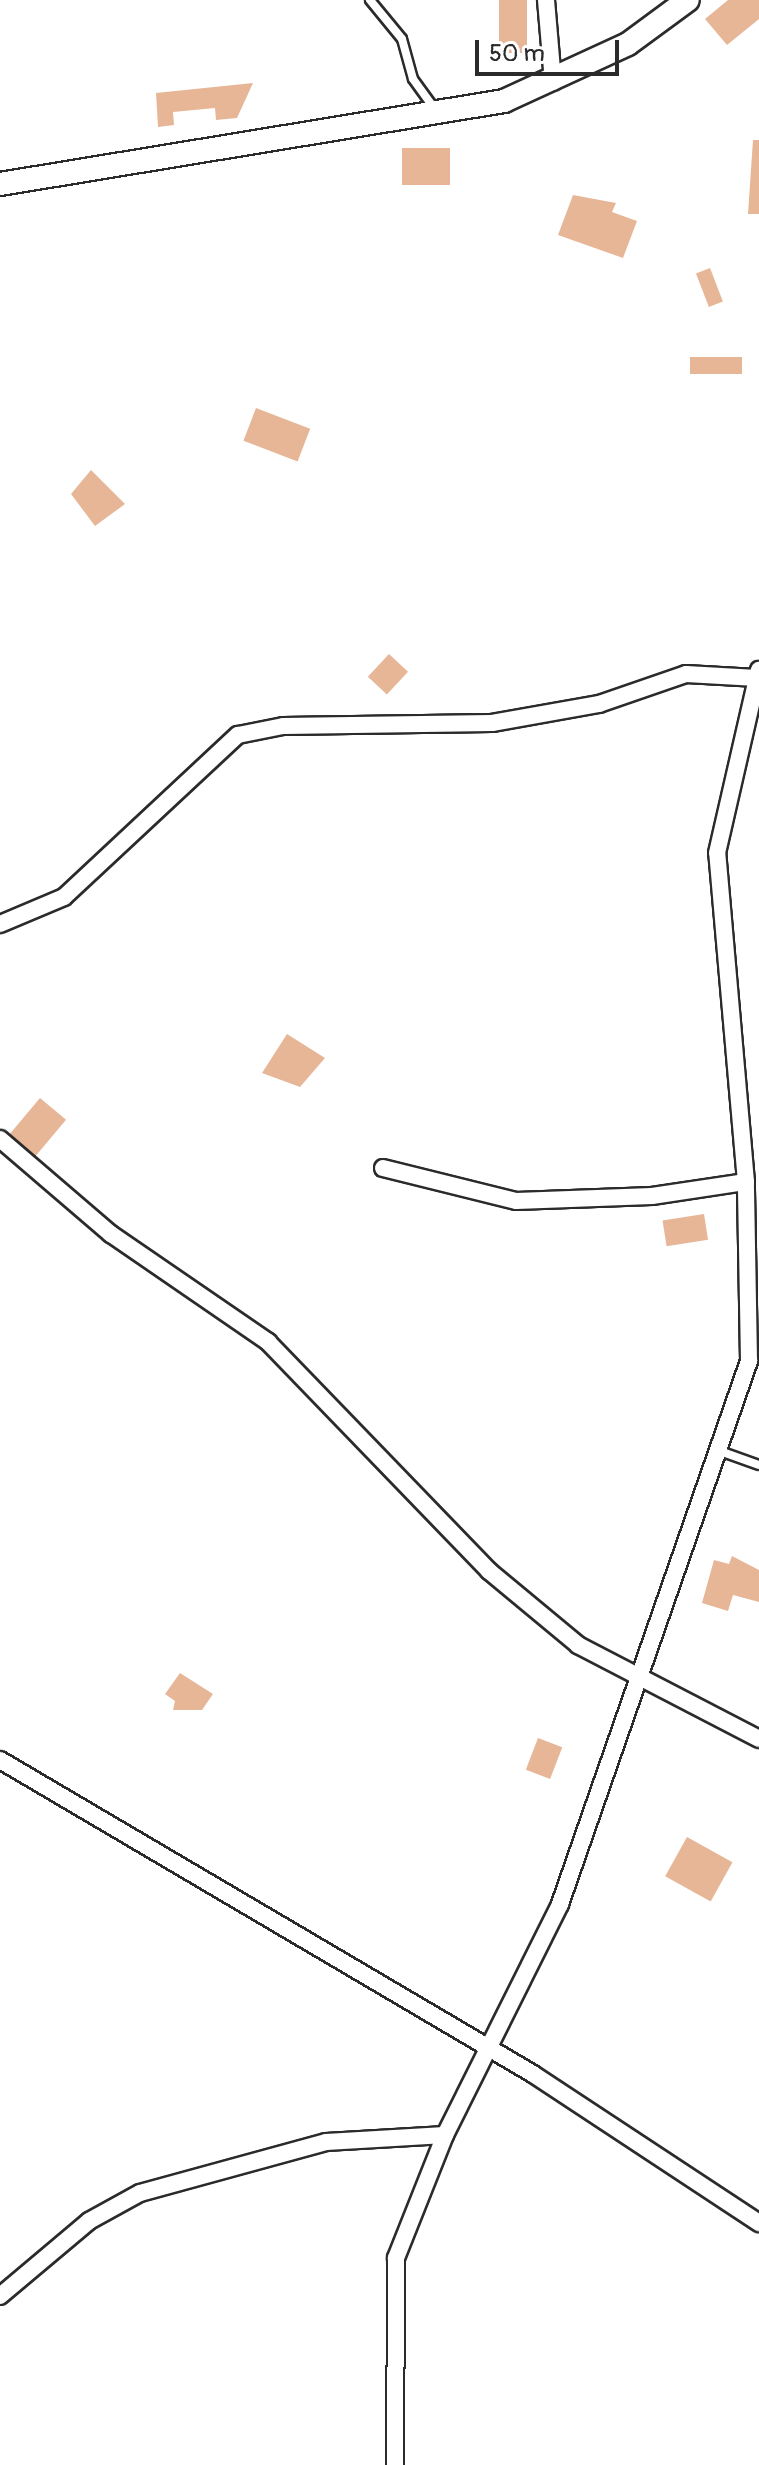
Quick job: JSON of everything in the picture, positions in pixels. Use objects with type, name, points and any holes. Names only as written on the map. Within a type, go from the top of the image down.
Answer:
[{"type":"main road","points":[[0,184],[439,115],[553,82],[628,44],[688,0]]},
{"type":"street","points":[[546,0],[553,82]]},
{"type":"street","points":[[0,924],[64,897],[238,735],[283,726],[506,722],[599,704],[686,674],[758,674],[717,853],[746,1182],[749,1361],[642,1679],[560,1904],[445,2135],[392,2279],[395,2465]]},
{"type":"street","points":[[0,1139],[111,1234],[268,1342],[489,1571],[578,1645],[759,1739]]},
{"type":"street","points":[[383,1168],[516,1201],[652,1196],[746,1182]]},
{"type":"street","points":[[0,1760],[489,2051],[759,2223]]},
{"type":"street","points":[[0,2296],[89,2221],[140,2193],[326,2142],[445,2135]]},
{"type":"lane","points":[[370,0],[402,39],[413,79],[439,115]]},
{"type":"lane","points":[[720,1451],[759,1465]]},
{"type":"building","points":[[499,0],[527,0],[527,53],[499,53]]},
{"type":"building","points":[[728,0],[759,0],[759,19],[727,45],[705,19]]},
{"type":"building","points":[[253,83],[237,118],[216,120],[215,108],[173,112],[174,125],[158,127],[156,93]]},
{"type":"building","points":[[753,140],[759,140],[759,214],[748,214]]},
{"type":"building","points":[[402,148],[450,148],[450,185],[402,185]]},
{"type":"building","points":[[573,195],[616,203],[612,212],[637,221],[623,258],[558,235]]},
{"type":"building","points":[[710,268],[723,302],[709,307],[696,273]]},
{"type":"building","points":[[690,357],[742,357],[742,374],[690,374]]},
{"type":"building","points":[[256,408],[310,429],[298,461],[243,441]]},
{"type":"building","points":[[91,470],[125,504],[95,526],[71,494]]},
{"type":"building","points":[[389,654],[408,672],[387,694],[368,677]]},
{"type":"building","points":[[287,1034],[325,1058],[300,1087],[262,1073]]},
{"type":"building","points":[[40,1098],[66,1120],[35,1157],[9,1135]]},
{"type":"building","points":[[704,1214],[708,1240],[667,1246],[663,1221]]},
{"type":"building","points":[[732,1556],[759,1570],[759,1602],[733,1595],[728,1611],[702,1603],[714,1560],[729,1564]]},
{"type":"building","points":[[180,1673],[213,1694],[202,1710],[173,1710],[175,1701],[165,1694]]},
{"type":"building","points":[[538,1738],[562,1747],[550,1779],[526,1770]]},
{"type":"building","points":[[687,1837],[732,1862],[711,1902],[665,1876]]}]
